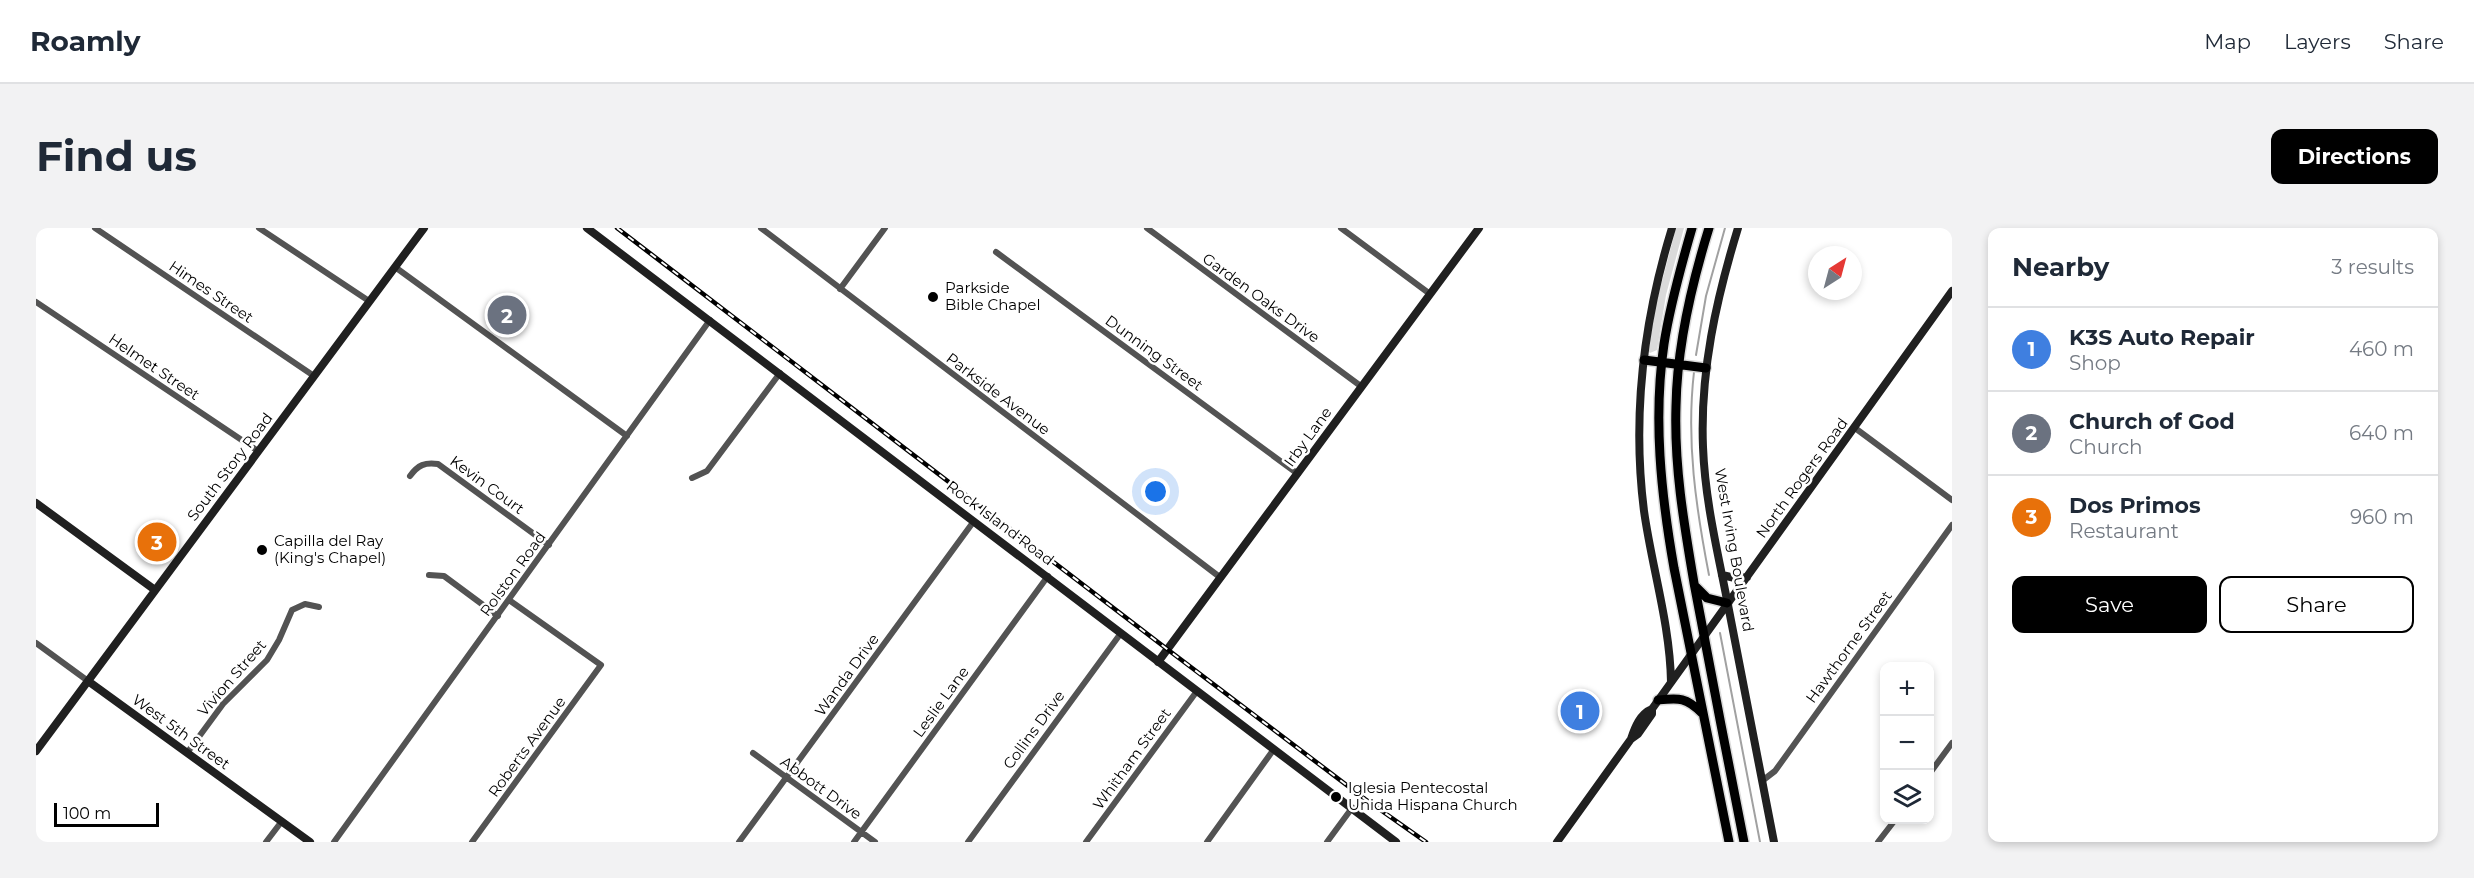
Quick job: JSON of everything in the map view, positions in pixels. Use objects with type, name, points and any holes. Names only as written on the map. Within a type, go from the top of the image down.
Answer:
[{"type":"main road","points":[[1692,228],[1676,286],[1662,362],[1659,403],[1662,480],[1666,523],[1729,842]]},
{"type":"main road","points":[[1709,228],[1691,293],[1679,364],[1676,418],[1679,492],[1703,638],[1744,842]]},
{"type":"main road","points":[[1644,360],[1706,368]]},
{"type":"main road","points":[[1695,585],[1707,598],[1727,603]]},
{"type":"main road","points":[[1658,700],[1680,699],[1691,702],[1703,713]]},
{"type":"street","name":"Himes Street","points":[[95,228],[314,376]]},
{"type":"street","points":[[260,228],[369,301]]},
{"type":"street","name":"South Story Road","points":[[36,751],[424,228]]},
{"type":"street","name":"Rock Island Road","points":[[587,228],[1396,842]]},
{"type":"street","name":"Parkside Avenue","points":[[761,228],[1221,578]]},
{"type":"street","points":[[840,289],[885,228]]},
{"type":"street","name":"Garden Oaks Drive","points":[[1147,228],[1362,387]]},
{"type":"street","points":[[1341,228],[1430,294]]},
{"type":"street","name":"Irby Lane","points":[[1158,662],[1479,228]]},
{"type":"street","points":[[1671,682],[1671,664],[1645,513],[1640,420],[1644,360],[1657,283],[1672,228]]},
{"type":"street","name":"West Irving Boulevard","points":[[1738,228],[1718,299],[1706,368],[1703,424],[1705,468],[1727,603],[1774,842]]},
{"type":"street","name":"Dunning Street","points":[[996,252],[1298,474]]},
{"type":"street","points":[[395,267],[627,436]]},
{"type":"street","name":"North Rogers Road","points":[[1557,842],[1631,739],[1646,711],[1652,709],[1952,291]]},
{"type":"street","name":"Helmet Street","points":[[36,302],[258,451]]},
{"type":"street","name":"Rolston Road","points":[[334,842],[710,320]]},
{"type":"street","points":[[692,478],[707,471],[780,373]]},
{"type":"street","points":[[1855,428],[1952,500]]},
{"type":"street","name":"Kevin Court","points":[[410,476],[416,468],[425,464],[438,464],[549,545]]},
{"type":"street","points":[[36,504],[155,590]]},
{"type":"street","name":"Wanda Drive","points":[[740,842],[974,521]]},
{"type":"street","name":"Hawthorne Street","points":[[1762,781],[1774,771],[1952,525]]},
{"type":"street","points":[[429,575],[444,576],[498,616]]},
{"type":"street","points":[[1722,575],[1735,578],[1747,577]]},
{"type":"street","name":"Leslie Lane","points":[[854,842],[1048,576]]},
{"type":"street","name":"Roberts Avenue","points":[[472,842],[601,665],[509,600]]},
{"type":"street","name":"Vivion Street","points":[[187,753],[223,704],[267,660],[292,610],[304,604],[319,607]]},
{"type":"street","name":"Collins Drive","points":[[968,842],[1120,633]]},
{"type":"street","name":"West 5th Street","points":[[36,643],[310,842]]},
{"type":"street","name":"Whitham Street","points":[[1086,842],[1197,691]]},
{"type":"street","points":[[1931,770],[1952,743]]},
{"type":"street","points":[[1207,842],[1274,749]]},
{"type":"street","name":"Abbott Drive","points":[[753,753],[875,842]]},
{"type":"street","points":[[1327,842],[1352,808]]},
{"type":"street","points":[[266,842],[282,821]]},
{"type":"street","points":[[1878,842],[1891,824]]},
{"type":"shaded area","points":[[1676,228],[1684,228],[1666,295],[1657,350],[1650,353],[1648,351],[1656,304]]},
{"type":"waterway","points":[[1696,355],[1706,296],[1725,228]]},
{"type":"waterway","points":[[1694,372],[1692,449],[1700,525],[1709,575]]},
{"type":"waterway","points":[[1720,633],[1760,842]]},
{"type":"railway","points":[[617,228],[1167,649],[1365,799],[1426,842]]},
{"type":"place","name":"Parkside Bible Chapel","points":[[933,297]]},
{"type":"place","name":"Church of God","points":[[507,315]]},
{"type":"place","name":"Dos Primos","points":[[157,542]]},
{"type":"place","name":"Capilla del Ray (King's Chapel)","points":[[262,550]]},
{"type":"place","name":"K3S Auto Repair","points":[[1580,711]]},
{"type":"place","name":"Iglesia Pentecostal Unida Hispana Church","points":[[1336,797]]}]
